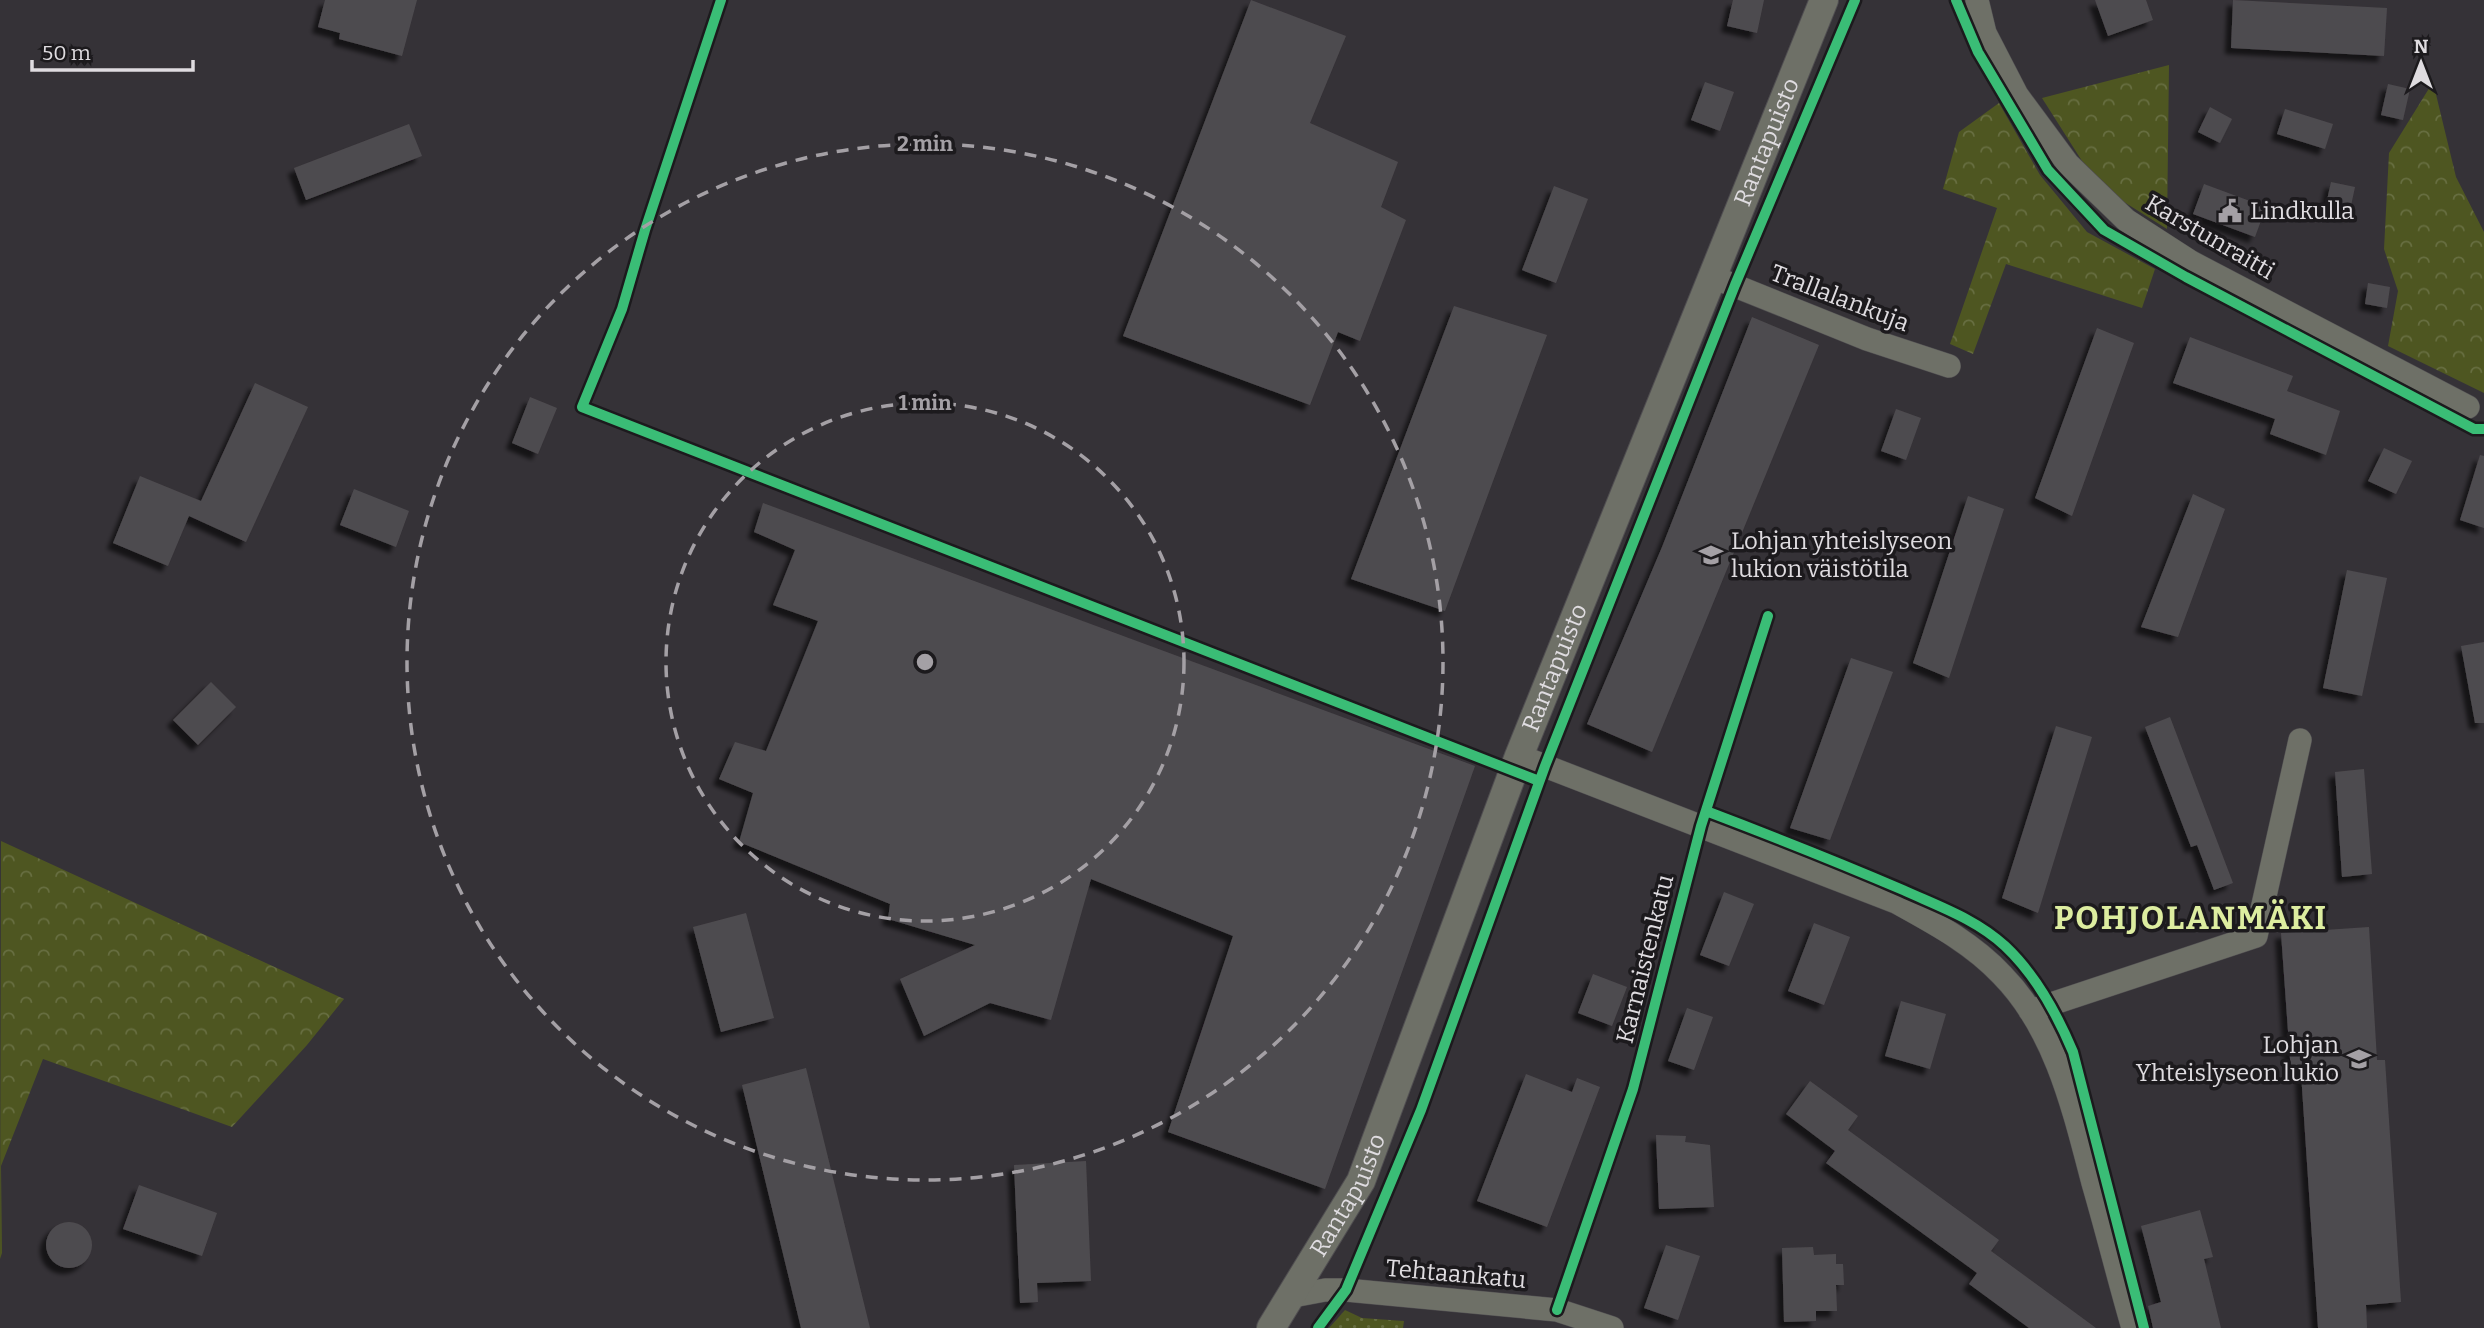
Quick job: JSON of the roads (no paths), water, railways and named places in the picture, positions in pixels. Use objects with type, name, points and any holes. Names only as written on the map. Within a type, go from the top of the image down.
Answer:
[{"type":"street","name":"Rantapuisto","points":[[1271,1328],[1362,1181],[1519,756],[1824,0]]},
{"type":"street","name":"Karstunraitti","points":[[1977,0],[1985,33],[2017,95],[2068,164],[2126,220],[2191,262],[2468,407]]},
{"type":"street","name":"Trallalankuja","points":[[1713,277],[1867,339],[1949,366]]},
{"type":"street","points":[[2030,1011],[2256,936],[2300,740]]},
{"type":"street","points":[[1519,756],[1896,902],[1946,929],[2001,974],[2043,1031],[2075,1117],[2133,1328]]},
{"type":"street","name":"Tehtaankatu","points":[[1293,1296],[1325,1290],[1346,1290],[1612,1328]]},
{"type":"place","name":"Lindkulla","points":[[2230,211]]},
{"type":"place","name":"Lohjan yhteislyseon lukion väistötila","points":[[1711,555]]},
{"type":"place","name":"Lohjan Yhteislyseon lukio","points":[[2359,1059]]},
{"type":"district","name":"POHJOLANMÄKI","points":[[2191,918]]}]
